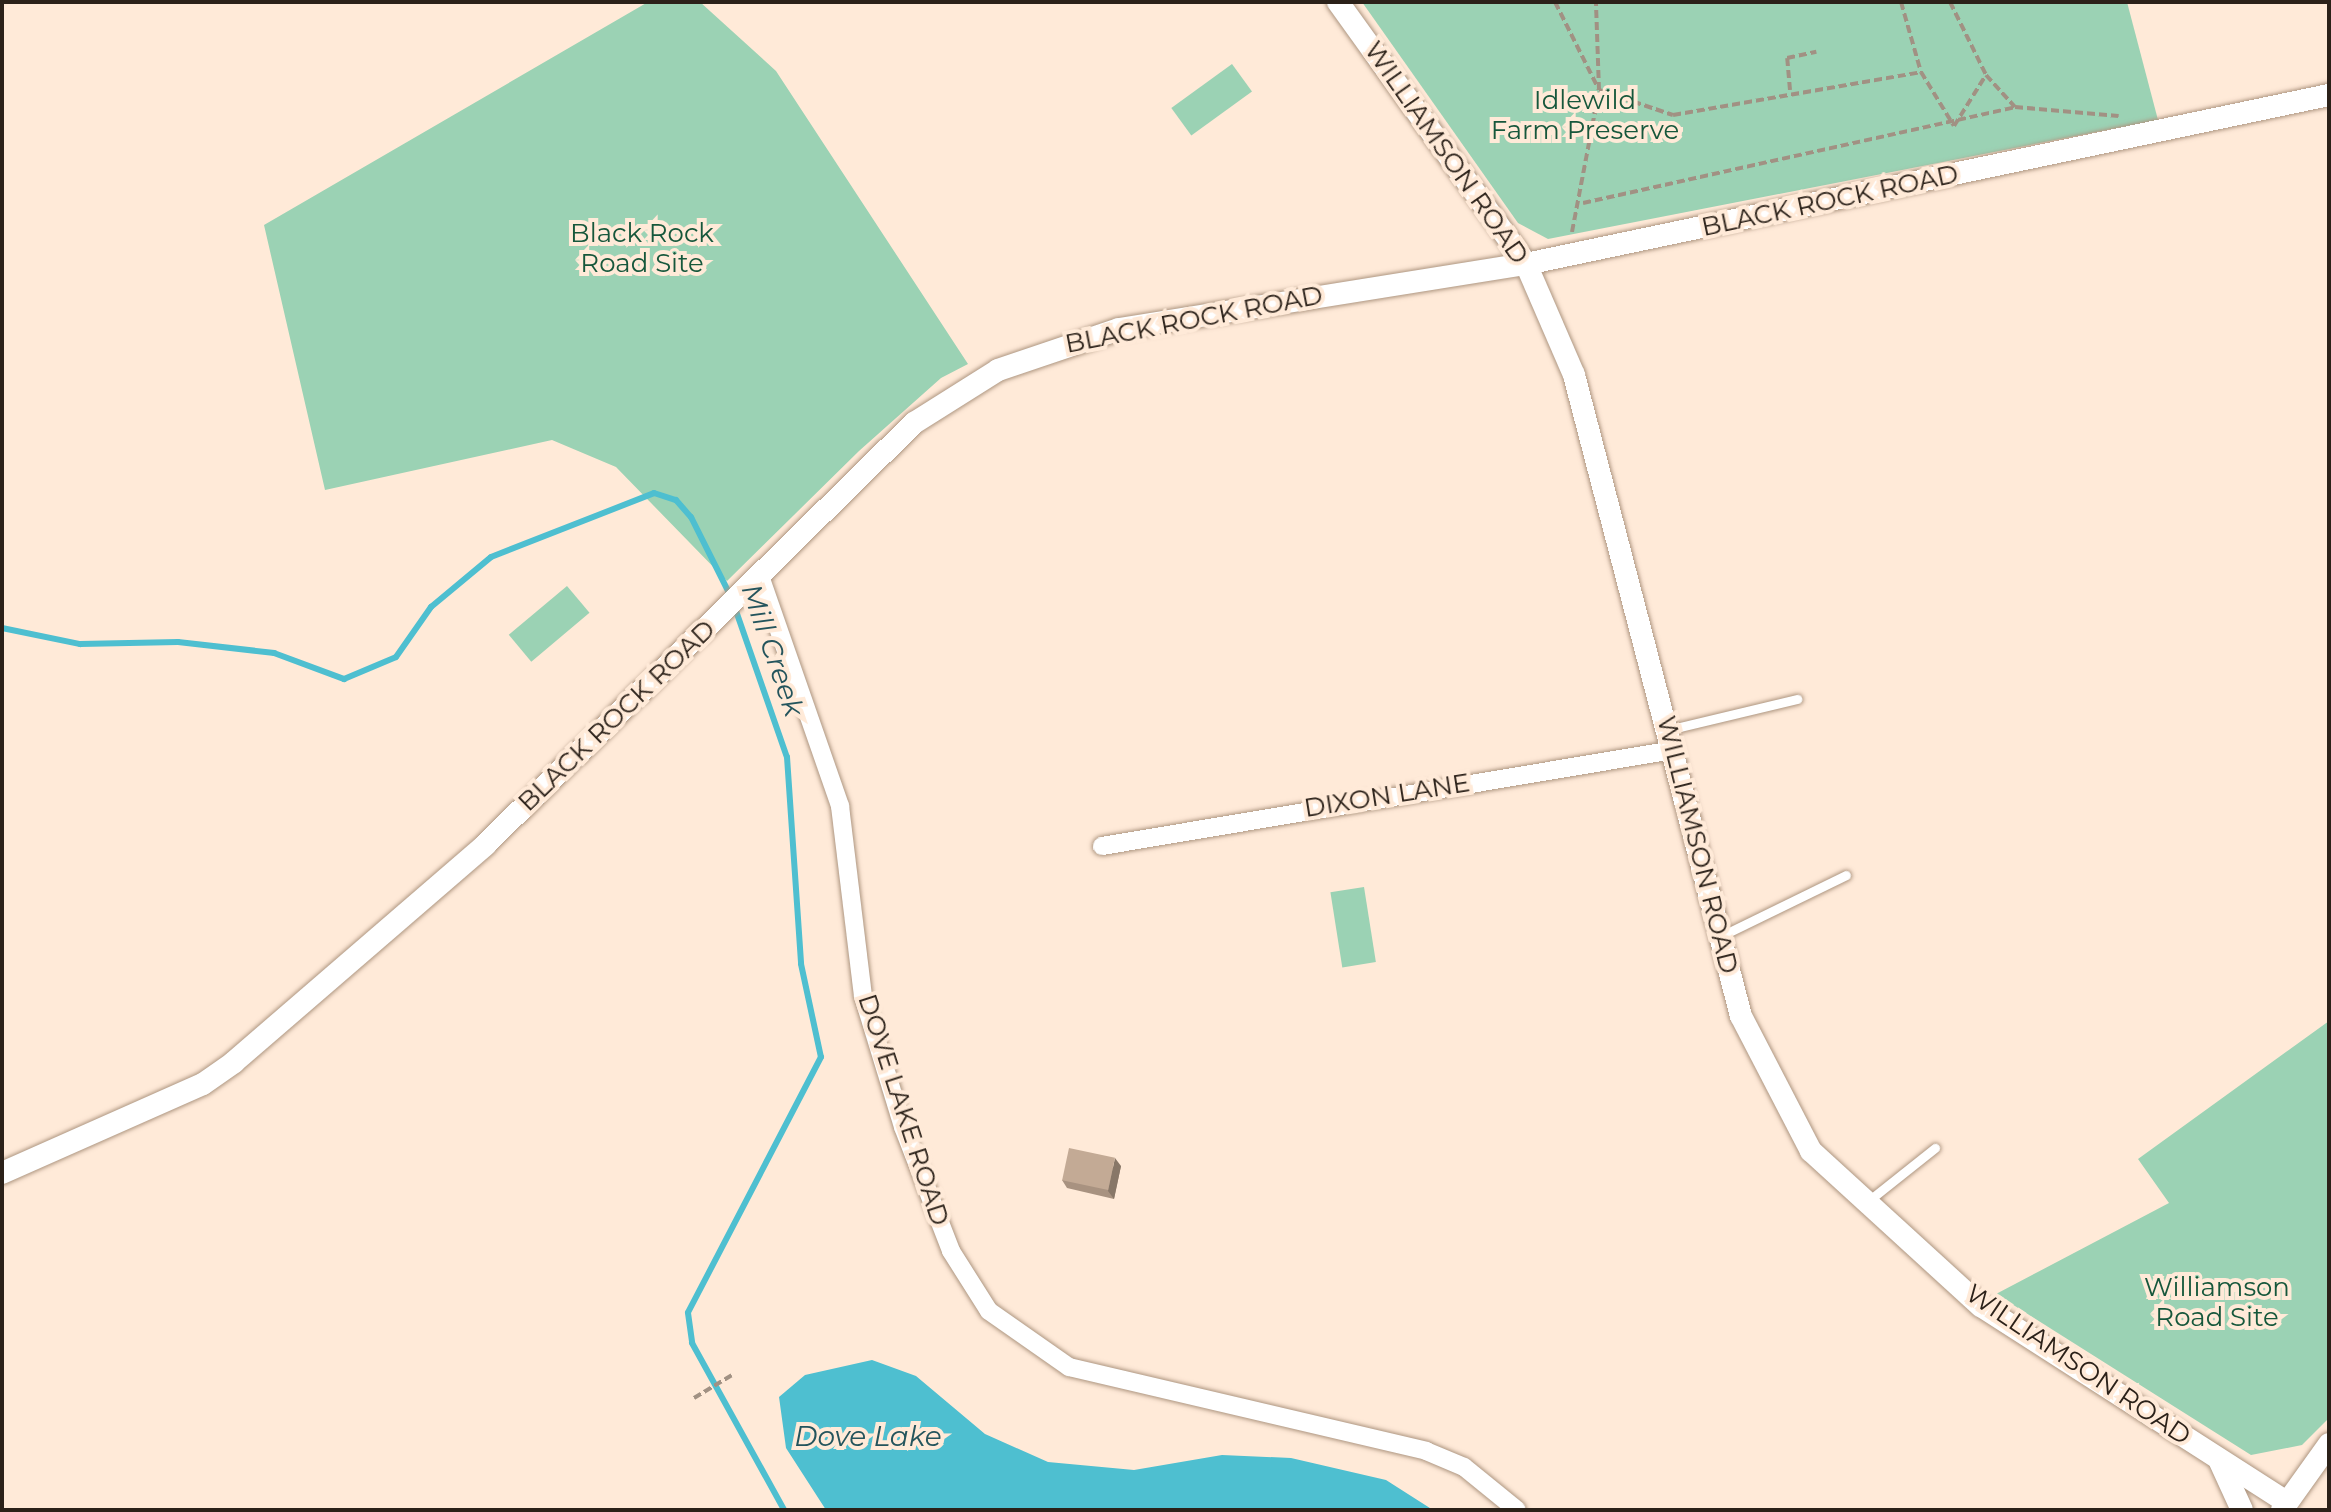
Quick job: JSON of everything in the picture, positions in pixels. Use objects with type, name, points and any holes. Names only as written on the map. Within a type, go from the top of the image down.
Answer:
[{"type":"street","name":"WILLIAMSON ROAD","points":[[1338,2],[1526,264],[1574,375],[1741,1016],[1777,1092],[1811,1151],[1864,1204],[1981,1306],[2217,1458],[2284,1506]]},
{"type":"street","name":"BLACK ROCK ROAD","points":[[2,1173],[203,1084],[234,1062],[485,845],[914,423],[955,393],[1037,353],[1192,315],[1526,264],[2329,95]]},
{"type":"street","name":"DOVE LAKE ROAD","points":[[752,584],[840,806],[863,996],[903,1127],[951,1251],[989,1311],[1069,1367],[1426,1451],[1464,1467],[1517,1510]]},
{"type":"street","name":"DIXON LANE","points":[[1102,846],[1670,740]]},
{"type":"street","points":[[2284,1506],[2329,1444]]},
{"type":"street","points":[[2217,1458],[2242,1510]]},
{"type":"lane","points":[[1670,740],[1797,699]]},
{"type":"lane","points":[[1721,936],[1846,875]]},
{"type":"lane","points":[[1864,1204],[1935,1148]]},
{"type":"path","points":[[1555,2],[1599,90],[1673,115],[1790,90],[1921,72]]},
{"type":"path","points":[[1564,256],[1583,203],[1599,90],[1596,2]]},
{"type":"path","points":[[1901,2],[1921,72],[1954,126]]},
{"type":"path","points":[[1950,2],[1986,75],[2015,107]]},
{"type":"path","points":[[1790,90],[1787,58],[1816,52]]},
{"type":"path","points":[[1954,126],[1986,75]]},
{"type":"path","points":[[1583,203],[1954,126],[2015,107],[2135,117]]},
{"type":"path","points":[[694,1398],[732,1375]]},
{"type":"green space","name":"Black Rock Road Site","points":[[648,2],[700,2],[776,71],[968,364],[941,378],[859,451],[727,581],[616,467],[552,440],[325,490],[264,225]]},
{"type":"green space","name":"Idlewild Farm Preserve","points":[[1362,2],[2127,2],[2158,120],[1548,239],[1518,223]]},
{"type":"green space","points":[[1232,64],[1252,92],[1191,136],[1171,108]]},
{"type":"green space","points":[[567,586],[589,613],[531,662],[509,635]]},
{"type":"green space","points":[[1364,887],[1376,962],[1342,967],[1330,892]]},
{"type":"green space","name":"Williamson Road Site","points":[[2329,1021],[2329,1418],[2302,1445],[2251,1455],[1996,1294],[2169,1203],[2138,1159]]},
{"type":"water","name":"Dove Lake","points":[[872,1360],[916,1376],[985,1434],[1048,1462],[1134,1470],[1222,1455],[1291,1458],[1386,1480],[1433,1510],[826,1510],[786,1448],[779,1397],[805,1375]]},
{"type":"building","points":[[1069,1148],[1115,1158],[1108,1190],[1062,1180]]},
{"type":"waterway","name":"Mill Creek","points":[[2,628],[80,644],[178,642],[274,653],[344,679],[396,657],[431,607],[491,557],[654,493],[676,500],[691,517],[731,597]]},
{"type":"waterway","name":"Mill Creek","points":[[735,608],[787,757],[801,964],[821,1057],[688,1313],[692,1343],[784,1510]]}]
